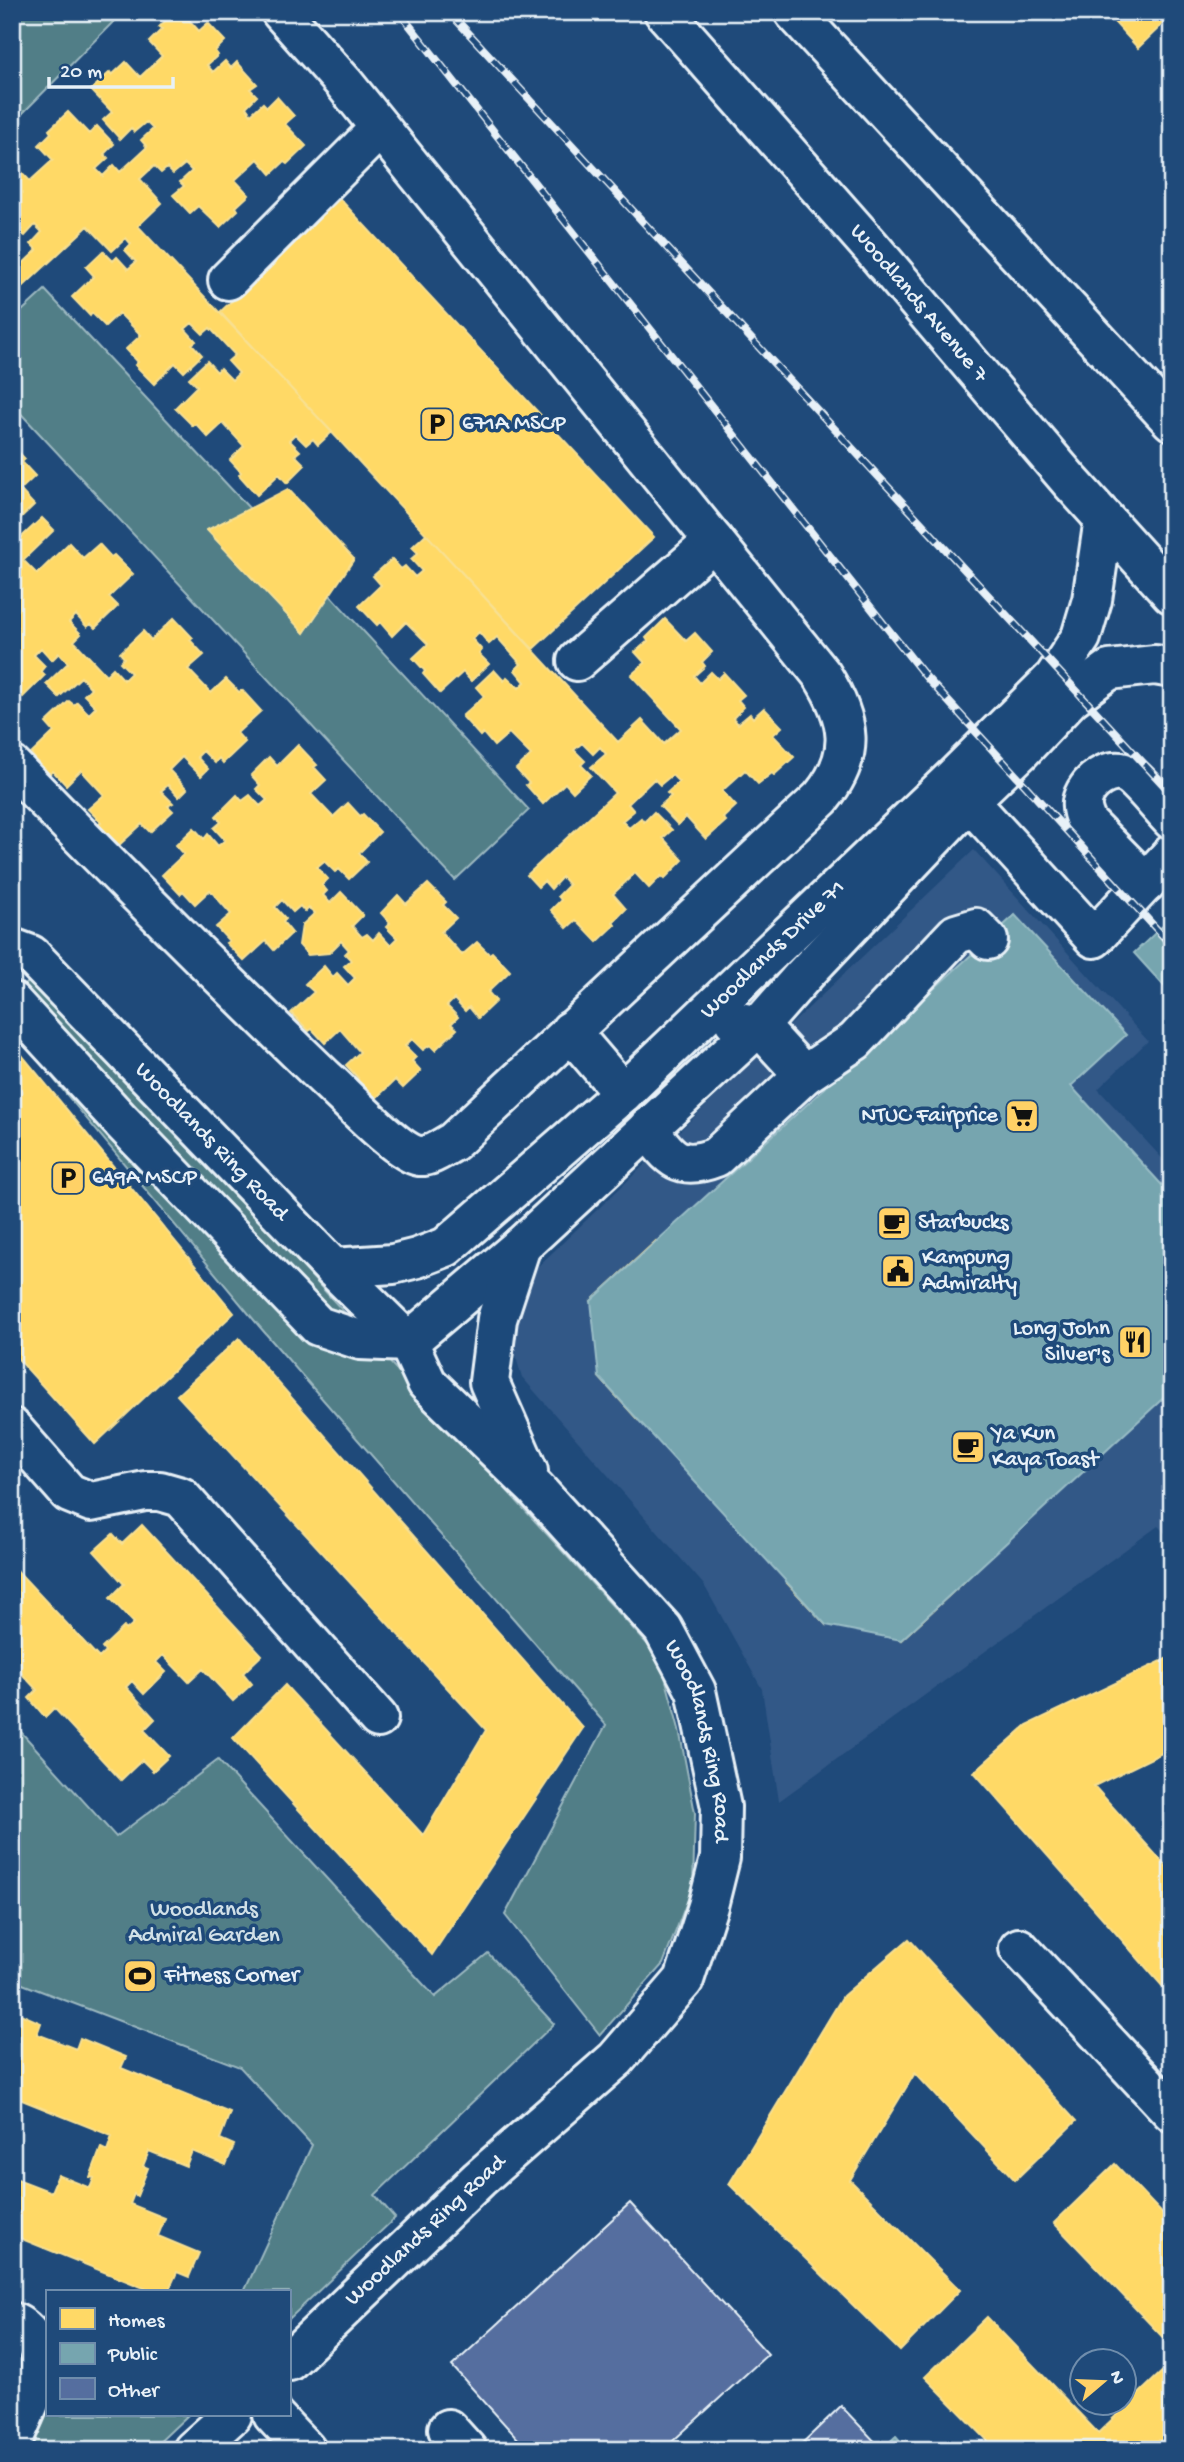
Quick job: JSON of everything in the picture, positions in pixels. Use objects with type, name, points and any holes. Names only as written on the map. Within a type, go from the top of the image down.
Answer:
[{"type":"street","points":[[12,766],[228,985],[374,1124],[401,1147],[419,1156],[435,1153],[453,1142],[821,798],[836,779],[845,756],[844,727],[837,699],[822,675],[344,83],[281,12]]},
{"type":"street","name":"Woodlands Avenue 7","points":[[664,12],[1172,594]]},
{"type":"street","points":[[794,12],[1172,421]]},
{"type":"street","points":[[228,281],[380,128]]},
{"type":"street","name":"Woodlands Drive 71","points":[[333,1268],[393,1264],[446,1247],[623,1093],[952,779],[1054,678],[1081,637],[1093,600],[1104,519]]},
{"type":"street","points":[[577,661],[714,541]]},
{"type":"street","name":"Woodlands Drive 71","points":[[408,1342],[521,1246],[759,1026],[969,801],[1071,698],[1109,670],[1155,665],[1172,668]]},
{"type":"street","points":[[1146,883],[1087,823],[1082,811],[1083,799],[1090,784],[1104,775],[1118,772],[1129,775],[1172,820]]},
{"type":"street","points":[[969,801],[1094,938],[1172,855]]},
{"type":"street","points":[[648,1128],[668,1155],[688,1164],[716,1157],[804,1075],[855,1041],[956,934],[976,929],[988,940]]},
{"type":"street","name":"Woodlands Ring Road","points":[[18,958],[408,1342],[428,1383],[536,1489],[663,1629],[696,1691],[721,1807],[720,1858],[684,1980],[616,2060],[479,2179],[290,2360]]},
{"type":"street","points":[[12,1002],[122,1122],[318,1326],[360,1340],[408,1342]]},
{"type":"street","points":[[679,1038],[707,1024],[728,1020],[759,1026],[804,1075]]},
{"type":"street","points":[[569,1031],[623,1093]]},
{"type":"street","name":"Woodlands Drive 71","points":[[521,1246],[497,1319],[489,1382],[536,1489]]},
{"type":"street","points":[[12,1428],[69,1493],[91,1502],[153,1491],[181,1497],[378,1718]]},
{"type":"street","points":[[1019,1948],[1172,2112]]},
{"type":"street","points":[[12,2322],[23,2326],[36,2344],[40,2369],[12,2442]]},
{"type":"street","points":[[194,2450],[231,2416]]},
{"type":"street","points":[[274,2416],[306,2450]]},
{"type":"shaded area","name":"Kampung Admiralty","points":[[974,850],[1148,1041],[1098,1089],[1172,1169],[1172,1540],[1158,1526],[779,1801],[762,1689],[704,1585],[522,1377],[503,1315],[531,1273]]},
{"type":"green space","points":[[12,12],[123,12],[12,124]]},
{"type":"green space","points":[[45,290],[250,509],[207,530],[304,633],[330,595],[529,810],[455,880],[12,404],[12,320]]},
{"type":"green space","points":[[36,975],[660,1658],[679,1729],[695,1813],[693,1886],[663,1964],[600,2035],[505,1915],[606,1725],[259,1326],[12,1029],[12,997]]},
{"type":"green space","name":"Woodlands Admiral Garden","points":[[12,1722],[116,1837],[218,1760],[435,1997],[488,1953],[554,2024],[375,2195],[395,2218],[290,2318],[290,2290],[245,2290],[312,2145],[240,2067],[12,1980]]},
{"type":"green space","points":[[46,2374],[46,2416],[187,2416],[151,2450],[25,2450]]},
{"type":"building: Homes","points":[[174,12],[182,12],[199,31],[208,23],[225,41],[215,51],[218,55],[207,65],[213,72],[225,61],[231,68],[237,62],[257,84],[250,89],[257,96],[246,107],[251,114],[263,103],[267,107],[277,97],[294,116],[285,124],[306,146],[287,164],[284,162],[271,174],[258,159],[235,180],[249,195],[220,227],[198,206],[190,213],[173,195],[184,186],[180,182],[192,171],[185,164],[173,174],[167,168],[161,173],[154,166],[140,179],[162,203],[138,226],[332,432],[318,445],[313,439],[306,445],[295,434],[289,440],[300,451],[295,455],[305,465],[287,483],[279,474],[257,495],[230,460],[244,446],[223,423],[208,437],[175,408],[197,386],[189,378],[207,361],[217,372],[220,368],[232,380],[239,373],[228,361],[235,355],[210,328],[203,334],[192,323],[185,329],[196,341],[192,344],[202,355],[184,372],[175,363],[154,384],[135,365],[138,362],[126,349],[141,335],[119,313],[105,326],[92,313],[90,316],[72,297],[94,276],[86,267],[103,251],[113,261],[117,257],[128,269],[136,262],[125,250],[131,244],[126,238],[112,251],[88,226],[12,297],[12,274],[37,250],[31,244],[42,232],[35,225],[25,236],[21,233],[12,240],[12,169],[16,166],[30,181],[53,160],[39,145],[51,133],[49,130],[68,112],[89,134],[97,126],[114,144],[104,154],[108,158],[96,169],[103,176],[114,165],[120,172],[147,147],[141,140],[153,129],[146,122],[134,132],[131,128],[120,139],[103,120],[112,112],[91,90],[110,72],[112,75],[126,62],[140,77],[162,56],[149,42]]},
{"type":"building: Homes","points":[[1105,12],[1158,12],[1166,21],[1138,48]]},
{"type":"building: Homes","name":"671A MSCP","points":[[340,199],[654,537],[533,649],[220,312]]},
{"type":"building: Homes","points":[[12,445],[35,476],[20,490],[34,505],[12,526]]},
{"type":"building: Homes","points":[[288,489],[354,559],[304,633],[207,530]]},
{"type":"building: Homes","points":[[42,518],[54,530],[23,560],[37,574],[69,543],[83,558],[99,544],[133,574],[109,597],[118,606],[95,628],[91,624],[87,627],[76,615],[69,622],[81,634],[74,641],[106,675],[113,668],[124,680],[131,673],[120,662],[124,658],[120,653],[143,631],[151,640],[174,618],[193,638],[190,640],[204,655],[188,669],[211,693],[226,679],[239,692],[242,690],[261,711],[237,733],[245,742],[223,763],[219,758],[215,763],[203,751],[197,757],[208,769],[201,776],[182,757],[169,770],[187,789],[179,797],[168,785],[161,791],[173,803],[168,806],[173,811],[150,832],[142,824],[118,846],[98,825],[101,822],[88,809],[104,795],[81,770],[66,785],[53,771],[49,774],[31,754],[54,732],[46,723],[69,701],[74,705],[77,702],[89,714],[96,707],[84,695],[91,688],[81,677],[59,697],[46,684],[68,663],[59,653],[52,660],[41,648],[34,655],[45,666],[41,671],[45,675],[23,697],[15,687],[12,689],[12,546]]},
{"type":"building: Homes","points":[[426,534],[618,742],[642,720],[664,744],[681,729],[631,675],[645,663],[635,652],[648,641],[646,638],[665,619],[686,641],[695,633],[712,652],[702,662],[705,666],[694,676],[700,683],[711,672],[718,679],[724,673],[744,695],[738,700],[744,707],[733,718],[738,724],[750,714],[753,718],[764,708],[782,727],[773,735],[794,757],[774,775],[772,773],[758,784],[745,770],[722,791],[736,806],[723,818],[726,821],[706,839],[686,817],[678,825],[660,806],[671,796],[667,793],[679,782],[672,775],[660,785],[654,779],[628,804],[634,811],[622,821],[629,828],[641,818],[644,822],[654,812],[672,830],[663,838],[683,860],[664,879],[661,876],[649,888],[635,873],[613,894],[626,909],[613,922],[615,925],[597,942],[576,920],[567,928],[551,910],[561,900],[558,896],[569,885],[562,877],[551,889],[544,881],[538,887],[527,875],[615,793],[591,767],[606,754],[600,747],[593,754],[582,743],[574,750],[585,761],[581,765],[591,775],[573,792],[565,783],[543,804],[516,769],[531,755],[509,733],[494,746],[483,733],[480,736],[462,716],[484,696],[476,687],[494,670],[504,681],[507,677],[519,688],[525,682],[515,670],[521,664],[497,637],[489,644],[479,632],[472,639],[482,650],[479,654],[489,664],[471,681],[463,672],[440,693],[413,658],[428,644],[406,622],[392,636],[380,622],[377,625],[359,606],[381,585],[373,576],[392,559],[401,569],[405,566],[415,577],[422,571],[411,559],[418,553],[412,547]]},
{"type":"building: Homes","points":[[298,745],[317,765],[314,767],[326,780],[311,794],[333,817],[348,803],[380,832],[359,853],[367,862],[349,879],[339,869],[335,872],[324,861],[317,867],[328,879],[322,885],[327,891],[323,895],[330,903],[341,892],[363,915],[352,926],[362,937],[367,934],[373,940],[379,933],[390,945],[397,938],[386,927],[390,923],[381,913],[398,895],[406,904],[428,884],[446,902],[443,905],[456,918],[441,932],[462,955],[477,942],[489,954],[492,952],[510,971],[488,992],[496,1001],[478,1018],[469,1007],[465,1011],[454,999],[447,1006],[458,1017],[451,1024],[457,1029],[435,1050],[430,1045],[423,1050],[412,1039],[405,1046],[416,1057],[412,1061],[421,1071],[403,1088],[395,1080],[374,1100],[355,1081],[358,1078],[346,1065],[360,1052],[340,1029],[325,1043],[291,1013],[314,992],[305,984],[324,966],[333,977],[337,973],[348,985],[355,978],[344,966],[351,960],[345,954],[349,950],[341,941],[329,953],[308,955],[299,945],[302,925],[315,913],[309,908],[305,912],[300,906],[293,912],[282,900],[275,907],[286,919],[283,922],[292,933],[274,950],[266,941],[244,961],[226,943],[229,941],[216,927],[231,914],[210,890],[195,904],[183,891],[180,894],[162,875],[184,854],[176,845],[194,828],[204,839],[208,834],[218,846],[225,840],[214,828],[221,822],[216,816],[237,795],[242,801],[250,795],[260,806],[267,800],[256,789],[260,785],[251,775],[269,757],[277,766]]},
{"type":"building: Homes","name":"649A MSCP","points":[[12,1043],[234,1313],[95,1444],[12,1352]]},
{"type":"building: Homes","points":[[656,1241],[697,1286],[732,1255],[771,1298],[736,1329],[777,1374],[714,1435],[672,1389],[638,1420],[599,1377],[632,1347],[591,1301]]},
{"type":"building: Homes","points":[[239,1338],[583,1728],[432,1955],[233,1738],[285,1685],[423,1835],[486,1730],[177,1395]]},
{"type":"building: Homes","points":[[844,1447],[884,1492],[919,1461],[958,1504],[924,1535],[965,1581],[901,1640],[859,1594],[826,1625],[787,1583],[820,1552],[779,1506]]},
{"type":"building: Homes","points":[[142,1525],[262,1655],[243,1673],[252,1684],[233,1701],[203,1669],[189,1682],[163,1655],[156,1662],[166,1672],[144,1694],[132,1681],[126,1687],[155,1719],[144,1730],[169,1756],[153,1771],[142,1760],[121,1780],[54,1708],[45,1717],[29,1698],[37,1690],[12,1663],[12,1565],[99,1658],[105,1652],[102,1648],[124,1627],[126,1630],[134,1623],[110,1598],[124,1584],[94,1551],[113,1534],[122,1544]]},
{"type":"building: Homes","points":[[1172,1656],[1172,1748],[1094,1786],[1172,1873],[1172,1997],[974,1772],[1027,1725]]},
{"type":"building: Homes","points":[[909,1939],[1076,2121],[1015,2180],[915,2073],[850,2180],[960,2290],[900,2351],[729,2184],[843,1996]]},
{"type":"building: Homes","points":[[18,2013],[41,2023],[37,2034],[76,2049],[80,2038],[126,2057],[121,2068],[230,2112],[220,2139],[234,2145],[226,2165],[192,2151],[186,2166],[149,2151],[143,2166],[148,2168],[137,2196],[134,2194],[130,2204],[165,2218],[158,2236],[199,2253],[189,2277],[177,2272],[169,2290],[149,2290],[12,2235],[12,2177],[51,2192],[58,2175],[90,2188],[94,2178],[90,2177],[101,2148],[107,2151],[112,2136],[12,2096],[12,2023]]},
{"type":"building: Homes","points":[[1115,2164],[1172,2224],[1172,2347],[1054,2223]]},
{"type":"building: Homes","points":[[987,2317],[1068,2402],[1068,2416],[1082,2416],[1098,2433],[1116,2416],[1138,2416],[1138,2395],[1172,2362],[1172,2450],[997,2450],[925,2377]]},
{"type":"building: Public","name":"Kampung Admiralty","points":[[1015,915],[1126,1035],[1071,1086],[1172,1196],[1172,1390],[901,1640],[826,1625],[599,1377],[591,1301]]},
{"type":"building: Public","points":[[1172,917],[1172,995],[1134,953]]},
{"type":"building: Public","points":[[896,2436],[908,2450],[881,2450],[882,2449]]},
{"type":"building: Other","points":[[630,2203],[768,2354],[663,2450],[528,2450],[452,2366]]},
{"type":"building: Other","points":[[841,2406],[882,2449],[795,2450]]},
{"type":"railway","points":[[399,12],[926,677],[1172,946]]},
{"type":"railway","points":[[449,12],[1172,794]]},
{"type":"place","name":"671A MSCP","points":[[437,424]]},
{"type":"place","name":"NTUC Fairprice","points":[[1022,1116]]},
{"type":"place","name":"649A MSCP","points":[[68,1178]]},
{"type":"place","name":"Starbucks","points":[[894,1223]]},
{"type":"place","name":"Kampung Admiralty","points":[[898,1271]]},
{"type":"place","name":"Long John Silver's","points":[[1135,1342]]},
{"type":"place","name":"Ya Kun Kaya Toast","points":[[968,1447]]},
{"type":"place","name":"Fitness Corner","points":[[140,1976]]}]
